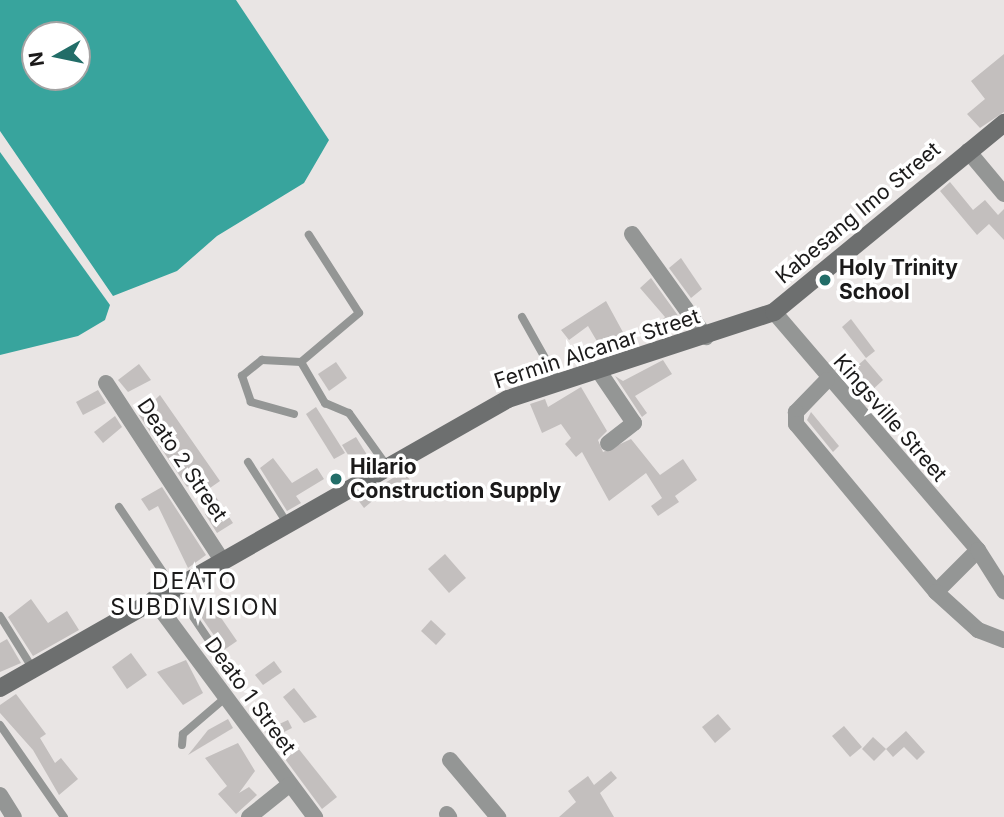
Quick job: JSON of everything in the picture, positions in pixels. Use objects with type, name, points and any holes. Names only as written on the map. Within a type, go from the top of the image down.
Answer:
[{"type":"main road","name":"Kabesang Imo Street","points":[[735,327],[774,312],[1004,123]]},
{"type":"main road","name":"Fermin Alcanar Street","points":[[0,688],[170,589],[508,400],[735,327]]},
{"type":"street","points":[[968,151],[1004,194]]},
{"type":"street","points":[[632,234],[706,337]]},
{"type":"street","name":"Kingsville Street","points":[[774,312],[827,380],[978,550],[1004,591]]},
{"type":"street","points":[[598,370],[634,423],[608,443]]},
{"type":"street","points":[[827,380],[796,412],[796,424],[936,592],[978,631],[1004,640]]},
{"type":"street","name":"Deato 2 Street","points":[[106,383],[222,560]]},
{"type":"street","points":[[936,592],[978,550]]},
{"type":"street","name":"Deato 1 Street","points":[[153,599],[315,817]]},
{"type":"street","points":[[450,760],[498,817]]},
{"type":"street","points":[[249,817],[289,785]]},
{"type":"street","points":[[0,794],[14,817]]},
{"type":"lane","points":[[294,414],[251,402],[242,376],[262,360],[301,362],[359,313],[309,235]]},
{"type":"lane","points":[[522,317],[559,383]]},
{"type":"lane","points":[[301,362],[325,403],[349,413],[387,466]]},
{"type":"lane","points":[[248,462],[287,523]]},
{"type":"lane","points":[[119,507],[170,589],[208,639]]},
{"type":"lane","points":[[0,617],[33,669]]},
{"type":"lane","points":[[182,745],[183,734],[225,698]]},
{"type":"lane","points":[[0,725],[64,817]]},
{"type":"water","points":[[0,0],[236,0],[329,140],[304,183],[217,236],[177,271],[113,296],[0,131]]},
{"type":"water","points":[[0,152],[110,305],[105,320],[78,336],[0,355]]},
{"type":"building","points":[[1004,54],[1004,112],[980,128],[967,114],[985,99],[971,81]]},
{"type":"building","points":[[950,182],[973,210],[985,200],[998,215],[1004,209],[1004,240],[989,224],[977,235],[940,191]]},
{"type":"building","points":[[681,258],[702,289],[691,298],[669,268]]},
{"type":"building","points":[[651,278],[687,328],[677,332],[673,326],[666,334],[657,326],[665,317],[640,288]]},
{"type":"building","points":[[606,301],[631,347],[605,355],[588,326],[569,340],[561,330]]},
{"type":"building","points":[[851,319],[875,351],[866,358],[842,327]]},
{"type":"building","points":[[865,359],[883,380],[869,393],[850,372]]},
{"type":"building","points":[[663,360],[672,374],[635,396],[647,413],[642,417],[615,376],[623,381]]},
{"type":"building","points":[[336,362],[347,378],[329,391],[318,374]]},
{"type":"building","points":[[139,364],[151,380],[128,392],[118,380]]},
{"type":"building","points":[[581,387],[607,431],[598,440],[603,452],[631,439],[660,475],[683,459],[697,480],[675,496],[679,502],[658,516],[651,506],[662,498],[646,473],[609,501],[582,452],[576,457],[565,444],[571,438],[561,424],[542,433],[530,404],[545,399],[548,407]]},
{"type":"building","points":[[98,390],[106,403],[83,415],[76,402]]},
{"type":"building","points":[[160,395],[220,481],[210,488],[233,523],[217,533],[205,514],[213,508],[194,481],[187,487],[139,415]]},
{"type":"building","points":[[316,407],[345,453],[334,459],[306,414]]},
{"type":"building","points":[[811,412],[839,446],[833,452],[807,420]]},
{"type":"building","points":[[115,416],[122,427],[103,443],[94,432]]},
{"type":"building","points":[[356,437],[372,463],[358,471],[342,445]]},
{"type":"building","points":[[273,458],[292,483],[317,468],[324,479],[296,496],[301,503],[287,511],[260,468]]},
{"type":"building","points":[[404,471],[415,488],[397,499],[389,487],[364,508],[358,500]]},
{"type":"building","points":[[162,487],[206,555],[188,568],[158,506],[149,511],[141,499]]},
{"type":"building","points":[[445,554],[466,578],[449,593],[428,569]]},
{"type":"building","points":[[206,596],[237,641],[224,650],[193,605]]},
{"type":"building","points":[[31,599],[48,623],[67,611],[79,630],[33,656],[8,617]]},
{"type":"building","points":[[431,620],[446,634],[436,645],[421,631]]},
{"type":"building","points":[[7,639],[21,663],[0,672],[0,643]]},
{"type":"building","points":[[131,653],[147,675],[127,689],[112,667]]},
{"type":"building","points":[[186,660],[203,693],[183,705],[157,672]]},
{"type":"building","points":[[274,661],[282,672],[263,685],[255,675]]},
{"type":"building","points":[[294,688],[317,717],[304,723],[283,697]]},
{"type":"building","points":[[16,694],[46,734],[40,738],[55,763],[61,758],[78,779],[59,795],[33,750],[0,713],[0,705]]},
{"type":"building","points":[[718,714],[731,729],[715,743],[702,727]]},
{"type":"building","points":[[228,719],[233,728],[188,755],[208,730]]},
{"type":"building","points":[[288,720],[292,728],[270,739],[264,731]]},
{"type":"building","points":[[844,726],[862,747],[850,757],[832,736]]},
{"type":"building","points":[[906,731],[925,752],[917,760],[904,747],[893,757],[886,749]]},
{"type":"building","points":[[873,737],[886,749],[874,761],[862,749]]},
{"type":"building","points":[[238,743],[255,771],[239,793],[249,787],[257,795],[236,814],[218,794],[227,786],[205,758]]},
{"type":"building","points":[[298,748],[337,797],[322,809],[285,759]]},
{"type":"building","points":[[611,771],[617,778],[600,793],[614,817],[559,817],[576,802],[568,791],[588,776],[594,785]]},
{"type":"place","name":"Holy Trinity School","points":[[825,280]]},
{"type":"place","name":"Hilario Construction Supply","points":[[336,479]]},
{"type":"district","name":"DEATO SUBDIVISION","points":[[195,594]]}]
